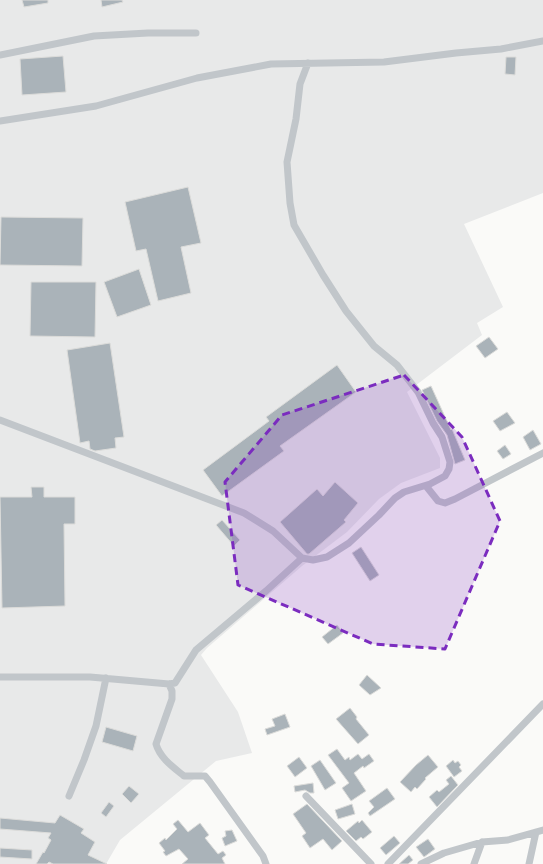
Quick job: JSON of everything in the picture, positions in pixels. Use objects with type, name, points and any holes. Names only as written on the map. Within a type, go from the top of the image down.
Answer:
[{"type":"street","points":[[0,55],[94,36],[148,33],[196,33]]},
{"type":"street","points":[[0,121],[96,106],[197,78],[272,64],[384,62],[501,49],[543,41]]},
{"type":"street","points":[[0,420],[244,513],[273,531],[302,558],[313,560],[327,557],[349,543],[395,498],[404,492],[426,486],[445,476],[450,462],[442,437],[433,423],[418,392],[397,365],[374,346],[346,311],[294,225],[290,203],[287,162],[296,119],[300,84],[308,63]]},
{"type":"street","points":[[426,486],[438,501],[445,503],[543,452]]},
{"type":"street","points":[[0,677],[90,677],[169,684],[175,683],[196,650],[266,591],[302,558]]},
{"type":"street","points":[[68,796],[84,760],[96,726],[106,678]]},
{"type":"street","points":[[169,684],[172,691],[172,700],[156,744],[158,751],[184,776],[205,776],[263,856],[266,864]]},
{"type":"street","points":[[388,864],[543,704]]},
{"type":"street","points":[[306,796],[371,864]]},
{"type":"street","points":[[421,864],[444,853],[482,842],[508,840],[539,831]]},
{"type":"street","points":[[529,864],[539,831]]},
{"type":"street","points":[[474,864],[482,842]]},
{"type":"highlighted area","points":[[404,375],[462,437],[500,521],[445,649],[373,644],[238,585],[225,482],[282,415]]},
{"type":"shaded area","points":[[0,0],[543,0],[543,193],[464,224],[503,307],[477,323],[482,335],[407,392],[440,458],[440,468],[401,483],[379,499],[347,532],[302,566],[207,648],[201,655],[238,712],[252,753],[216,761],[120,840],[106,864],[0,864]]},
{"type":"building","points":[[22,0],[48,0],[48,3],[24,7]]},
{"type":"building","points":[[101,0],[122,0],[123,2],[102,7]]},
{"type":"building","points":[[63,56],[66,92],[22,95],[20,59]]},
{"type":"building","points":[[506,57],[516,57],[515,75],[505,74]]},
{"type":"building","points":[[188,187],[201,243],[181,247],[191,293],[158,301],[146,249],[136,251],[125,202]]},
{"type":"building","points":[[1,217],[83,218],[82,266],[0,265]]},
{"type":"building","points":[[139,269],[151,305],[117,317],[104,282]]},
{"type":"building","points":[[31,282],[96,282],[95,337],[30,336]]},
{"type":"building","points":[[489,337],[498,349],[485,358],[476,346]]},
{"type":"building","points":[[110,343],[124,437],[115,438],[116,448],[95,451],[90,449],[89,441],[80,443],[67,350]]},
{"type":"building","points":[[337,365],[356,392],[280,446],[284,451],[222,496],[203,470],[269,421],[266,417]]},
{"type":"building","points":[[431,386],[465,460],[455,464],[447,435],[437,421],[422,390]]},
{"type":"building","points":[[507,412],[515,423],[500,431],[493,421]]},
{"type":"building","points":[[533,430],[541,444],[530,450],[523,437]]},
{"type":"building","points":[[505,445],[511,454],[503,459],[497,451]]},
{"type":"building","points":[[335,482],[358,503],[344,520],[346,522],[309,554],[307,554],[280,522],[317,489],[323,496]]},
{"type":"building","points":[[31,487],[44,487],[44,497],[75,497],[75,524],[64,524],[65,606],[2,608],[0,497],[32,497]]},
{"type":"building","points":[[222,520],[240,540],[234,546],[216,525]]},
{"type":"building","points":[[361,547],[379,575],[370,581],[352,553]]},
{"type":"building","points":[[337,625],[343,633],[328,644],[322,637]]},
{"type":"building","points":[[367,675],[381,688],[370,695],[359,685]]},
{"type":"building","points":[[350,708],[357,717],[356,719],[369,735],[358,744],[336,719]]},
{"type":"building","points":[[285,714],[290,727],[267,735],[265,729],[275,726],[272,719]]},
{"type":"building","points":[[106,727],[137,736],[133,751],[102,742]]},
{"type":"building","points":[[337,749],[345,760],[349,757],[350,760],[358,754],[362,759],[369,754],[374,761],[364,768],[363,766],[354,773],[366,791],[351,801],[342,788],[349,783],[328,755]]},
{"type":"building","points":[[428,755],[438,767],[425,778],[426,779],[417,789],[415,787],[411,792],[400,782]]},
{"type":"building","points":[[299,757],[307,768],[295,777],[287,766]]},
{"type":"building","points":[[320,760],[336,783],[325,790],[311,766]]},
{"type":"building","points":[[453,760],[455,763],[458,761],[461,765],[459,767],[462,771],[454,777],[446,766]]},
{"type":"building","points":[[451,776],[458,785],[437,807],[429,797],[437,790],[439,792],[449,784],[446,780]]},
{"type":"building","points":[[313,783],[314,793],[310,793],[305,790],[295,792],[294,786]]},
{"type":"building","points":[[129,786],[139,794],[131,803],[122,794]]},
{"type":"building","points":[[387,788],[395,799],[370,816],[368,813],[374,807],[369,801]]},
{"type":"building","points":[[109,802],[114,806],[106,817],[101,813]]},
{"type":"building","points":[[307,804],[342,841],[332,850],[323,839],[310,848],[302,836],[306,833],[293,814]]},
{"type":"building","points":[[352,804],[355,814],[338,819],[335,810]]},
{"type":"building","points":[[60,815],[84,829],[81,833],[95,842],[88,855],[107,864],[53,864],[49,862],[47,864],[36,864],[51,840],[48,838],[51,833],[0,829],[0,818],[55,823]]},
{"type":"building","points":[[178,820],[188,832],[200,823],[209,835],[205,838],[218,854],[223,851],[226,855],[222,858],[225,864],[182,864],[188,859],[179,849],[166,856],[163,852],[165,851],[159,843],[165,838],[166,840],[177,829],[173,824]]},
{"type":"building","points":[[362,820],[372,832],[363,839],[361,837],[356,841],[346,831],[358,821],[359,823]]},
{"type":"building","points":[[232,830],[237,841],[225,846],[222,838],[226,836],[225,831]]},
{"type":"building","points":[[394,836],[400,843],[386,855],[380,848]]},
{"type":"building","points":[[428,839],[435,849],[424,857],[416,847]]},
{"type":"building","points":[[0,848],[32,850],[32,859],[0,857]]},
{"type":"building","points":[[409,855],[413,860],[408,864],[399,864]]}]
